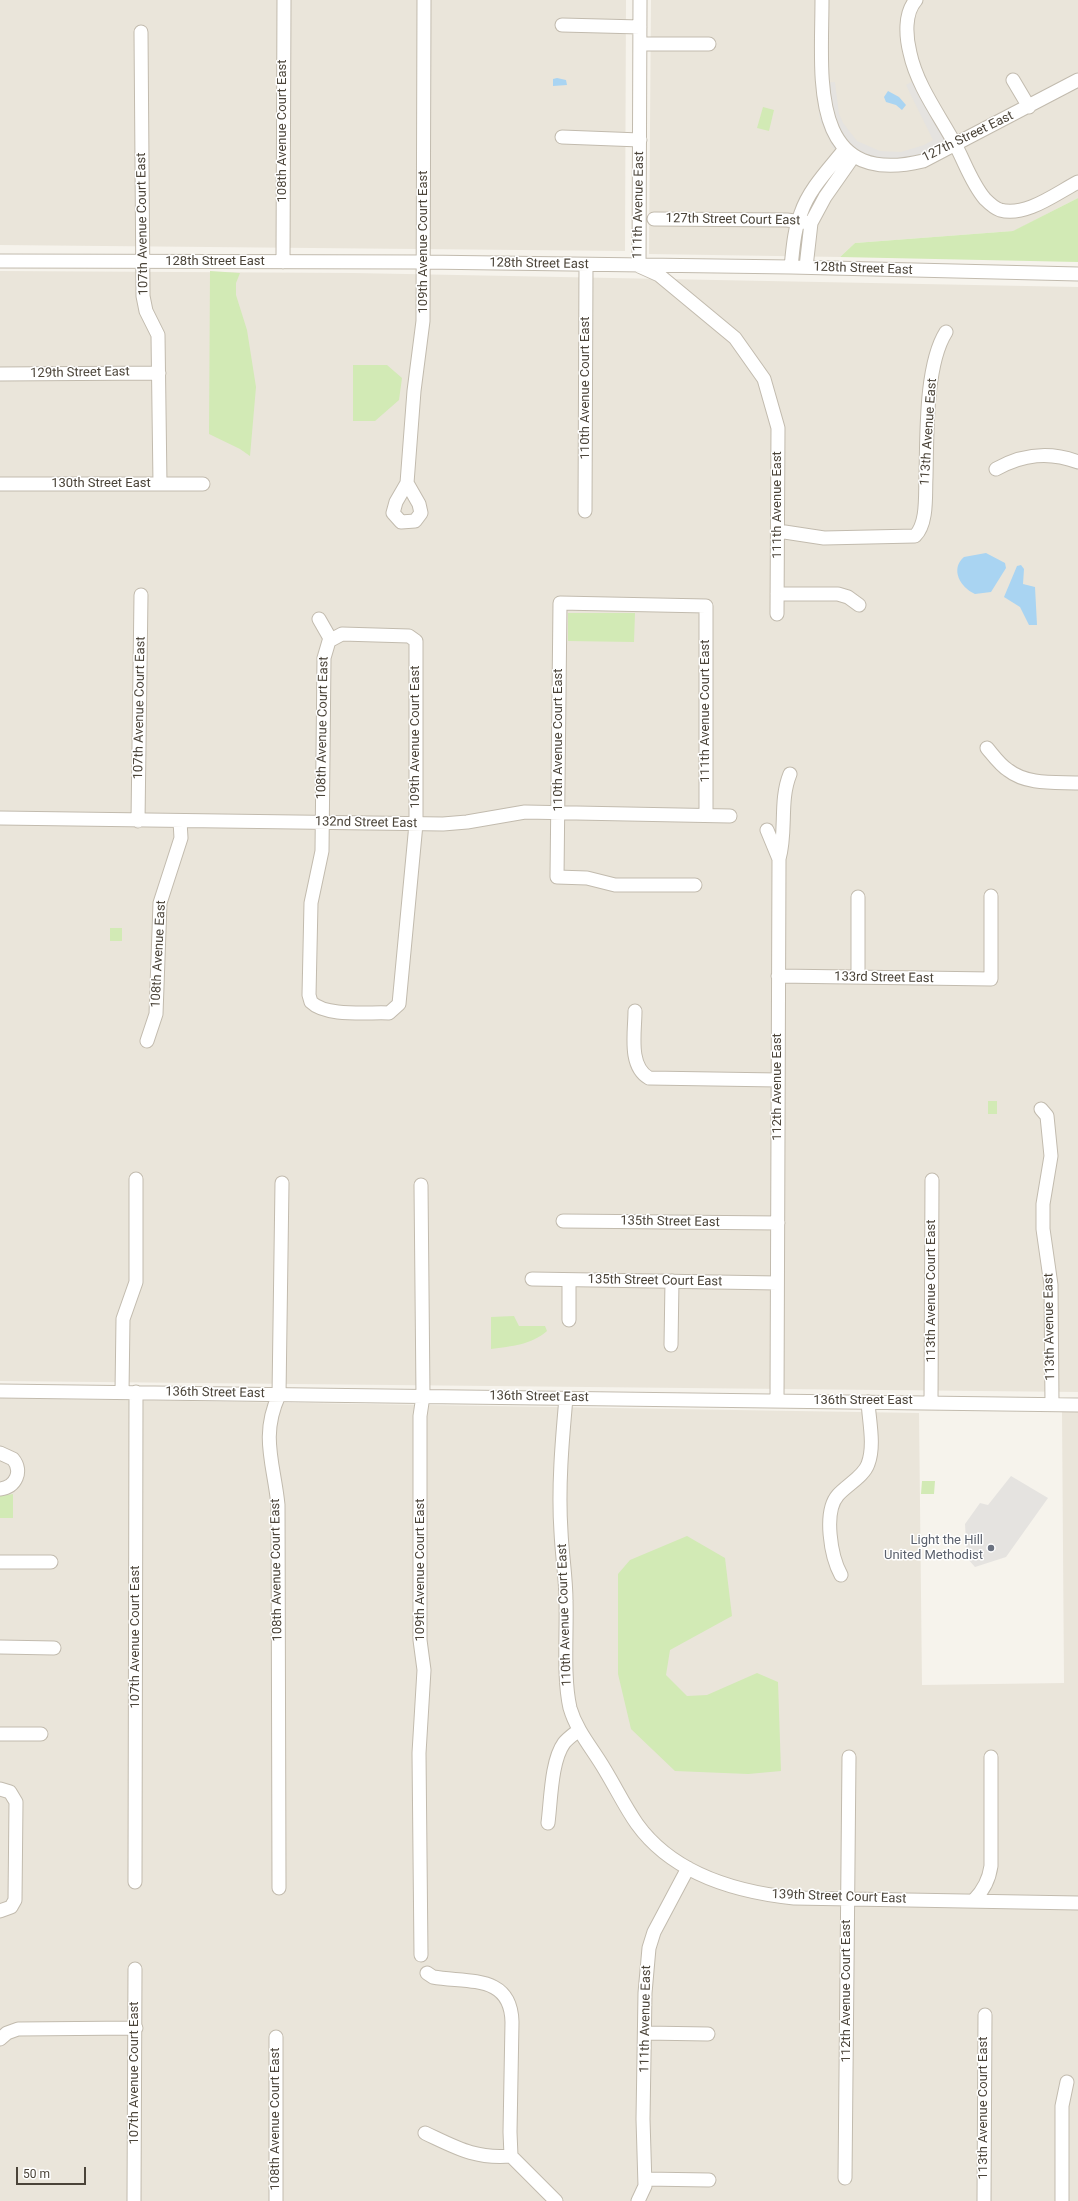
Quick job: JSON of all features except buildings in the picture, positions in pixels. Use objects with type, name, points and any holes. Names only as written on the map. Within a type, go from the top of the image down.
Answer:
[{"type":"street","name":"108th Avenue Court East","points":[[283,262],[284,0]]},
{"type":"street","name":"109th Avenue Court East","points":[[407,483],[414,391],[423,326],[424,0]]},
{"type":"street","name":"111th Avenue East","points":[[640,0],[639,266],[659,275],[735,338],[764,379],[778,428],[777,614]]},
{"type":"street","points":[[822,0],[824,101],[833,133],[848,153]]},
{"type":"street","points":[[915,0],[907,22],[910,53],[933,106],[985,199],[994,208],[1022,211],[1078,182]]},
{"type":"street","points":[[562,25],[640,27]]},
{"type":"street","name":"107th Avenue Court East","points":[[141,32],[143,296],[146,311],[158,335],[160,484]]},
{"type":"street","points":[[641,44],[709,44]]},
{"type":"street","points":[[1013,80],[1029,107]]},
{"type":"street","name":"127th Street East","points":[[848,153],[863,162],[884,166],[922,161],[956,145],[1078,80]]},
{"type":"street","points":[[562,137],[640,140]]},
{"type":"street","points":[[791,267],[798,220],[807,199],[848,153]]},
{"type":"street","points":[[806,267],[811,223],[848,153]]},
{"type":"street","name":"127th Street Court East","points":[[654,219],[798,220],[811,223]]},
{"type":"street","name":"128th Street East","points":[[0,261],[143,263],[424,262],[806,267],[1078,274]]},
{"type":"street","name":"110th Avenue Court East","points":[[585,511],[586,265]]},
{"type":"street","name":"113th Avenue East","points":[[778,531],[824,538],[916,536],[921,528],[925,500],[928,430],[933,374],[938,349],[946,332]]},
{"type":"street","name":"129th Street East","points":[[0,374],[159,372]]},
{"type":"street","points":[[996,468],[1023,457],[1038,454],[1057,455],[1078,462]]},
{"type":"street","name":"130th Street East","points":[[0,484],[203,484]]},
{"type":"street","points":[[777,594],[838,594],[848,597],[859,605]]},
{"type":"street","name":"107th Avenue Court East","points":[[138,821],[141,595]]},
{"type":"street","name":"110th Avenue Court East","points":[[560,603],[558,877],[587,878],[615,885],[694,885]]},
{"type":"street","name":"111th Avenue Court East","points":[[560,603],[706,606],[706,815]]},
{"type":"street","points":[[319,619],[331,640]]},
{"type":"street","name":"109th Avenue Court East","points":[[331,640],[342,634],[399,635],[414,638],[416,641],[416,824],[399,1004]]},
{"type":"street","name":"108th Avenue Court East","points":[[331,640],[327,645],[324,658],[322,851],[311,903],[311,1002],[316,1007],[331,1012],[389,1013],[399,1004]]},
{"type":"street","points":[[987,748],[1008,770],[1023,778],[1043,782],[1078,783]]},
{"type":"street","name":"112th Avenue East","points":[[777,1401],[779,859],[782,843],[784,794],[790,774]]},
{"type":"street","name":"132nd Street East","points":[[0,818],[416,824],[467,822],[525,812],[730,816]]},
{"type":"street","name":"108th Avenue East","points":[[146,1041],[156,1014],[160,903],[181,838],[180,821]]},
{"type":"street","points":[[767,830],[779,859]]},
{"type":"street","name":"133rd Street East","points":[[778,976],[990,979],[991,896]]},
{"type":"street","points":[[858,897],[858,977]]},
{"type":"street","points":[[635,1011],[635,1058],[639,1070],[649,1078],[778,1080]]},
{"type":"street","name":"113th Avenue East","points":[[1041,1109],[1047,1116],[1051,1156],[1043,1204],[1043,1229],[1051,1285],[1052,1404]]},
{"type":"street","points":[[122,1392],[123,1319],[136,1282],[136,1179]]},
{"type":"street","name":"113th Avenue Court East","points":[[931,1402],[932,1180]]},
{"type":"street","name":"108th Avenue Court East","points":[[279,1888],[278,1505],[271,1469],[269,1440],[274,1407],[279,1395],[282,1183]]},
{"type":"street","name":"109th Avenue Court East","points":[[421,1955],[420,1753],[424,1670],[420,1640],[420,1416],[423,1396],[422,1185]]},
{"type":"street","name":"135th Street East","points":[[562,1221],[778,1223]]},
{"type":"street","name":"135th Street Court East","points":[[532,1279],[777,1283]]},
{"type":"street","points":[[569,1280],[569,1320]]},
{"type":"street","points":[[671,1345],[672,1281]]},
{"type":"street","name":"136th Street East","points":[[0,1391],[1078,1405]]},
{"type":"street","name":"107th Avenue Court East","points":[[135,1882],[136,1392]]},
{"type":"street","name":"110th Avenue Court East","points":[[566,1398],[560,1494],[561,1532],[566,1596],[568,1694],[578,1730]]},
{"type":"street","points":[[841,1574],[835,1564],[830,1543],[833,1506],[838,1496],[868,1464],[870,1443],[868,1402]]},
{"type":"street","points":[[0,1453],[13,1459],[18,1470],[16,1479],[12,1484],[0,1489]]},
{"type":"street","points":[[0,1562],[51,1562]]},
{"type":"street","points":[[0,1647],[54,1648]]},
{"type":"street","points":[[548,1822],[553,1780],[559,1755],[565,1742],[578,1730]]},
{"type":"street","name":"139th Street Court East","points":[[578,1730],[600,1760],[637,1824],[668,1856],[688,1868],[730,1886],[768,1895],[794,1898],[1078,1903]]},
{"type":"street","points":[[0,1734],[41,1734]]},
{"type":"street","name":"112th Avenue Court East","points":[[845,2178],[849,1757]]},
{"type":"street","points":[[974,1900],[981,1893],[987,1882],[991,1866],[991,1757]]},
{"type":"street","points":[[0,1789],[10,1792],[16,1802],[14,1900],[11,1907],[0,1911]]},
{"type":"street","name":"111th Avenue East","points":[[638,2201],[645,2186],[643,2119],[645,1993],[649,1948],[654,1932],[688,1868]]},
{"type":"street","name":"107th Avenue Court East","points":[[134,2201],[136,2028],[135,1969]]},
{"type":"street","points":[[426,1973],[433,1977],[482,1982],[503,1993],[512,2011],[511,2156],[556,2201]]},
{"type":"street","name":"113th Avenue Court East","points":[[984,2201],[985,2015]]},
{"type":"street","points":[[1,2038],[18,2029],[136,2028]]},
{"type":"street","points":[[645,2033],[708,2034]]},
{"type":"street","name":"108th Avenue Court East","points":[[276,2036],[276,2201]]},
{"type":"street","points":[[1062,2201],[1062,2106],[1066,2082]]},
{"type":"street","points":[[425,2133],[479,2156],[511,2156]]},
{"type":"street","points":[[645,2179],[708,2180]]},
{"type":"shaded area","points":[[0,0],[626,0],[625,251],[0,245]]},
{"type":"shaded area","points":[[651,0],[1078,0],[1078,198],[1014,231],[855,243],[840,257],[649,254]]},
{"type":"shaded area","points":[[924,75],[961,148],[924,166],[909,171],[893,172],[878,172],[857,166],[839,155],[832,146],[820,120],[816,83],[835,82],[839,114],[843,123],[857,141],[880,151],[901,152],[924,145],[933,140],[906,85]]},
{"type":"shaded area","points":[[0,271],[354,273],[1078,287],[1078,1392],[0,1381]]},
{"type":"shaded area","points":[[0,1398],[919,1413],[922,1685],[1064,1683],[1062,1412],[1078,1412],[1078,2201],[0,2201]]},
{"type":"shaded area","points":[[1011,1476],[1048,1498],[1006,1557],[975,1567],[967,1558],[965,1524],[980,1503],[988,1505]]},
{"type":"green space","points":[[763,107],[774,110],[769,131],[757,128]]},
{"type":"green space","points":[[1078,198],[1078,262],[840,257],[855,243],[1013,231]]},
{"type":"green space","points":[[210,271],[240,273],[236,283],[236,295],[247,330],[256,387],[250,456],[240,449],[209,434]]},
{"type":"green space","points":[[353,365],[387,365],[402,378],[399,400],[375,421],[353,421]]},
{"type":"green space","points":[[568,613],[635,613],[634,642],[568,641]]},
{"type":"green space","points":[[110,928],[122,928],[122,941],[110,941]]},
{"type":"green space","points":[[988,1101],[997,1101],[997,1114],[988,1114]]},
{"type":"green space","points":[[514,1316],[519,1326],[545,1326],[547,1331],[541,1336],[528,1342],[514,1346],[491,1349],[491,1317]]},
{"type":"green space","points":[[922,1481],[935,1481],[934,1494],[921,1494]]},
{"type":"green space","points":[[13,1494],[13,1518],[0,1518],[0,1496]]},
{"type":"green space","points":[[687,1536],[725,1558],[732,1616],[670,1650],[666,1675],[687,1696],[707,1695],[757,1673],[778,1682],[781,1771],[748,1774],[675,1771],[631,1729],[618,1674],[618,1574],[630,1560]]},
{"type":"water","points":[[557,78],[566,80],[567,85],[553,86],[553,79]]},
{"type":"water","points":[[888,91],[899,97],[906,105],[902,110],[896,105],[886,102],[884,97]]},
{"type":"water","points":[[986,553],[1005,563],[1006,568],[991,592],[975,594],[961,582],[957,572],[958,567],[964,557]]},
{"type":"water","points":[[1021,565],[1024,569],[1023,584],[1035,587],[1037,625],[1029,625],[1020,607],[1004,597],[1017,566]]},
{"type":"place","name":"Light the Hill United Methodist","points":[[991,1548]]}]
